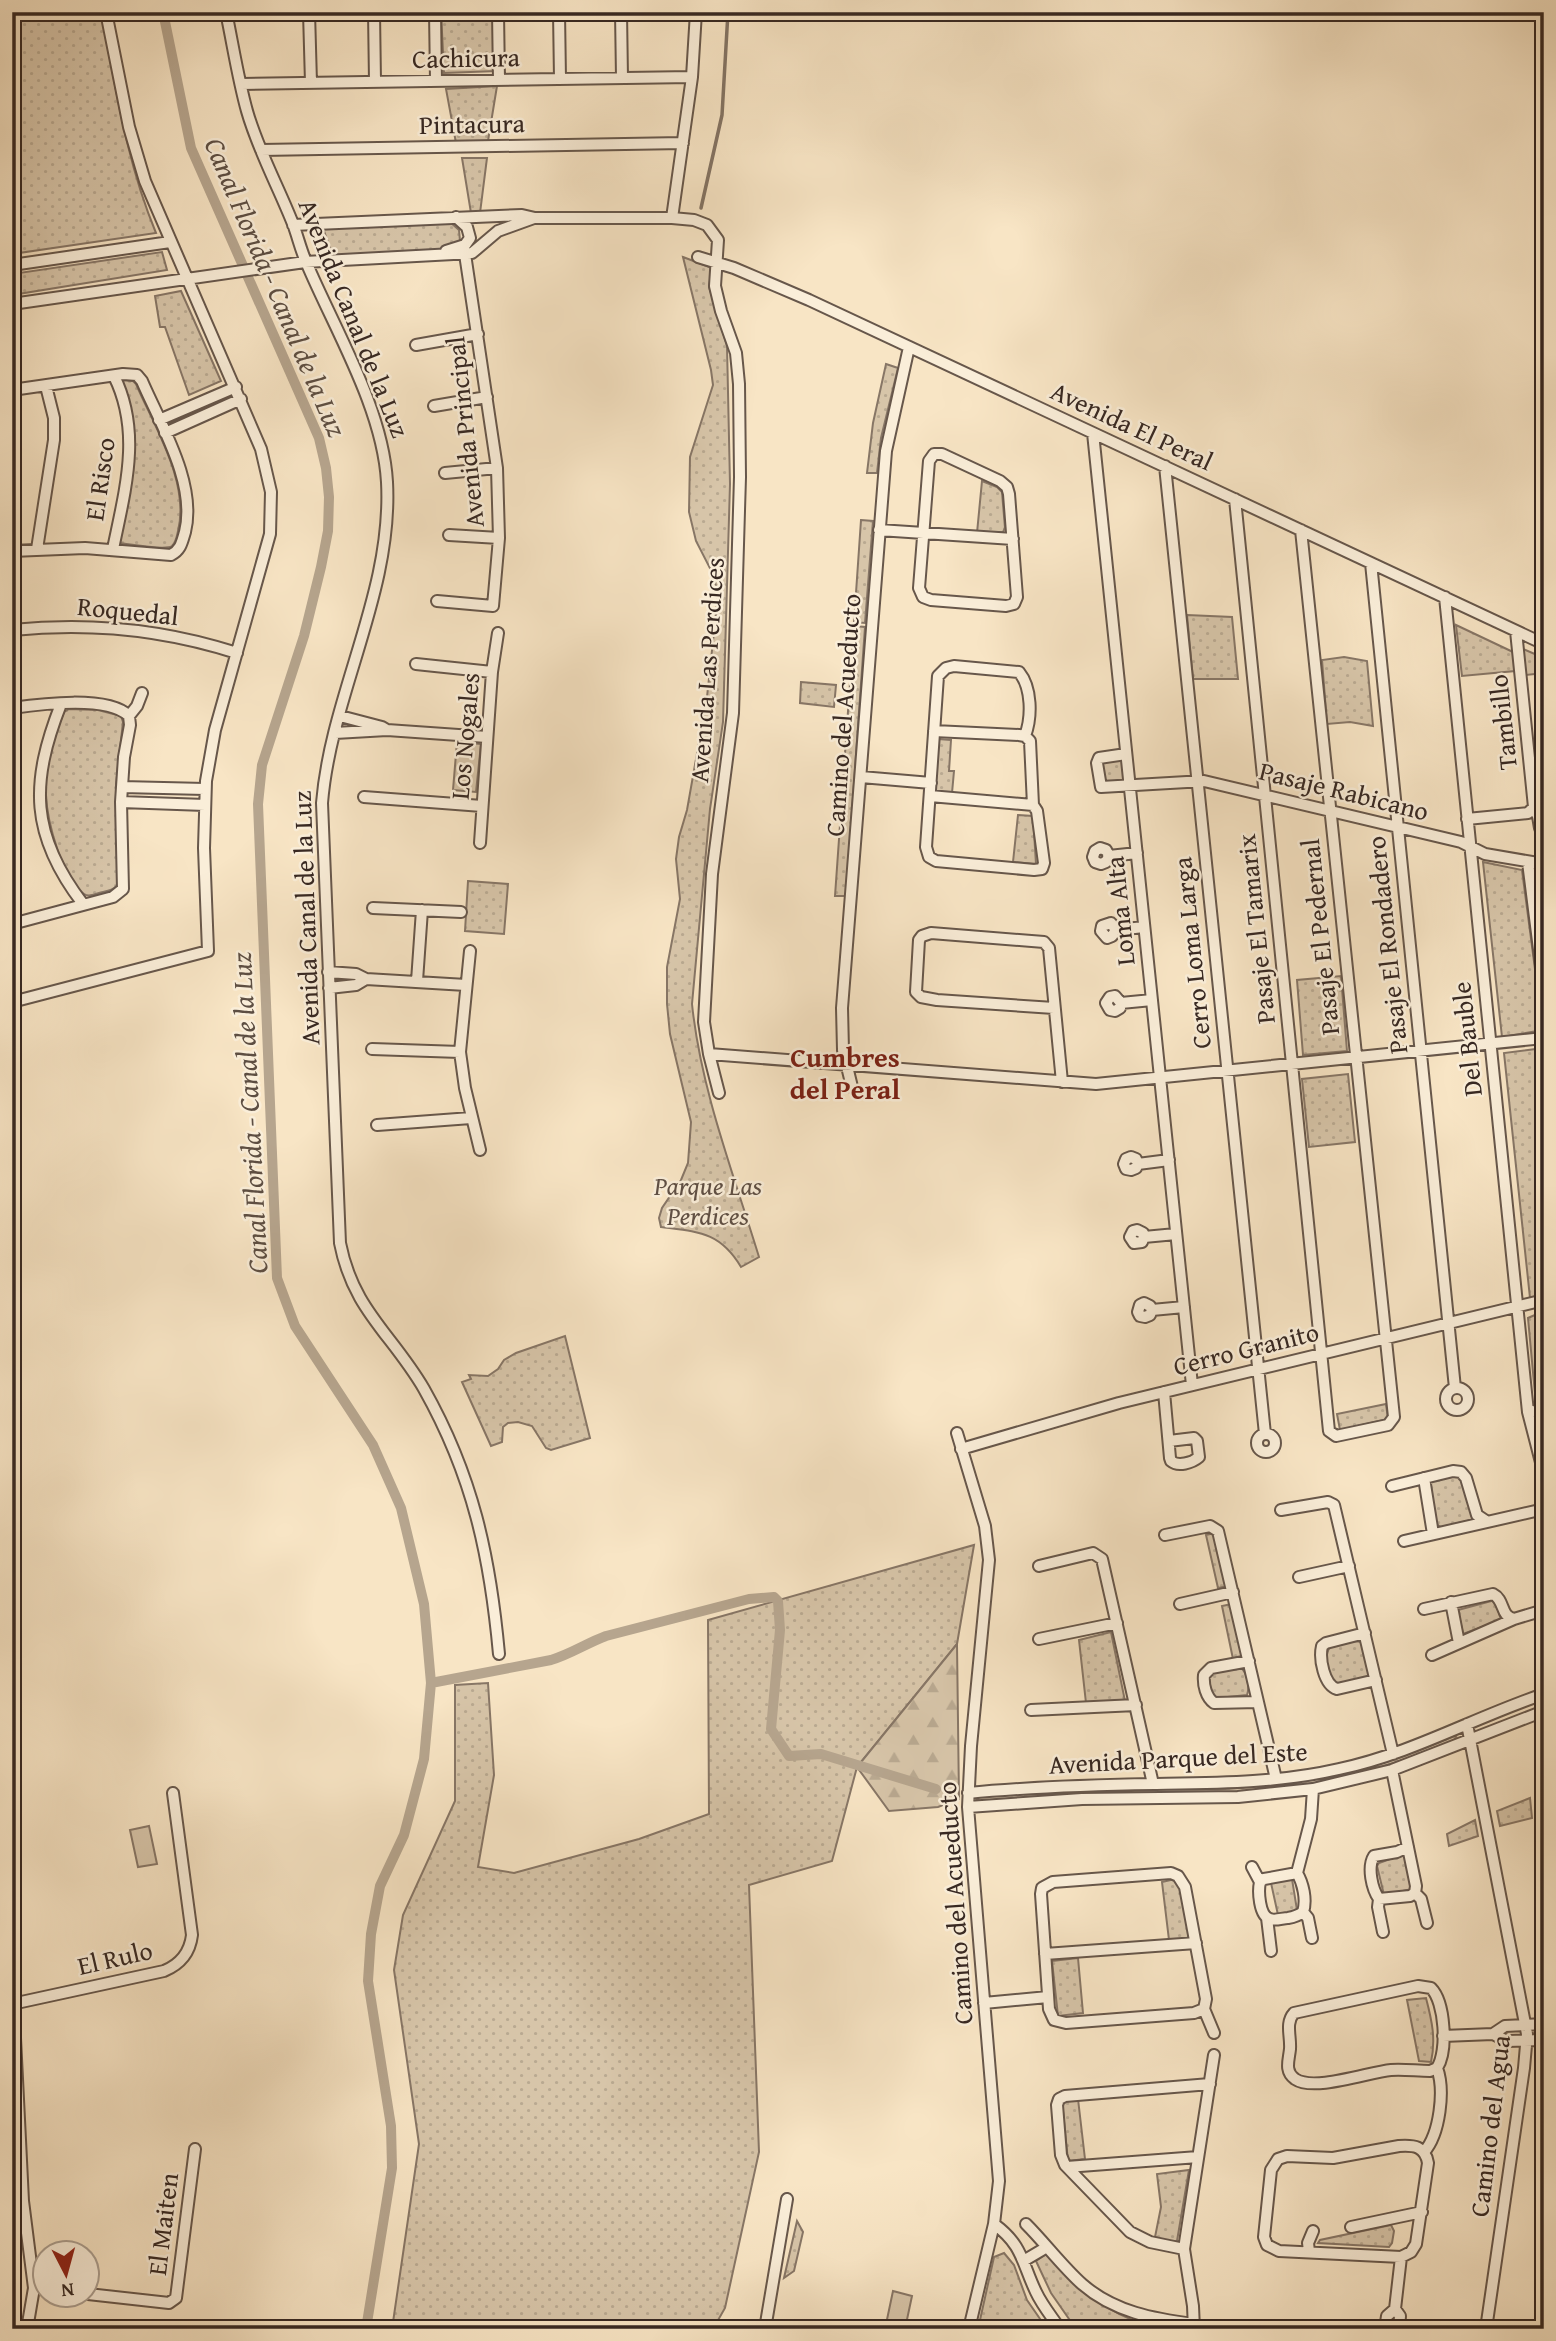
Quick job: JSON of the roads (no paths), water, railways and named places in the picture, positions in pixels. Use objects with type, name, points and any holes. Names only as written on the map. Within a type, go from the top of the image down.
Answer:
[{"type":"street","points":[[12,1002],[208,951],[205,789],[212,742],[266,553],[272,510],[267,468],[241,399],[145,181],[129,127],[106,12]]},
{"type":"street","name":"Avenida Canal de la Luz","points":[[226,12],[247,112],[293,225],[305,262],[375,421],[387,478],[387,512],[380,572],[335,733],[322,803],[338,1229],[342,1256],[350,1282],[363,1306],[403,1357],[424,1390],[463,1475],[486,1549],[494,1595],[499,1654]]},
{"type":"street","points":[[309,12],[311,83]]},
{"type":"street","points":[[374,12],[375,82]]},
{"type":"street","points":[[435,12],[436,81]]},
{"type":"street","points":[[498,12],[499,80]]},
{"type":"street","points":[[559,12],[560,79]]},
{"type":"street","points":[[621,12],[622,78]]},
{"type":"street","points":[[672,218],[692,77],[696,12]]},
{"type":"street","name":"Cachicura","points":[[241,84],[692,77]]},
{"type":"street","name":"Pintacura","points":[[261,150],[683,143]]},
{"type":"street","points":[[293,225],[522,215],[535,218],[672,218],[694,220],[707,225],[718,240],[718,257]]},
{"type":"street","points":[[441,255],[469,241],[467,227],[456,217]]},
{"type":"street","points":[[12,304],[291,263],[465,254],[477,249],[498,231],[535,218]]},
{"type":"street","points":[[12,265],[170,242]]},
{"type":"street","name":"Avenida Principal","points":[[437,601],[493,606],[499,538],[497,468],[465,254]]},
{"type":"street","name":"Avenida El Peral","points":[[698,257],[718,257],[1544,643]]},
{"type":"street","name":"Avenida Las Perdices","points":[[718,257],[715,286],[736,353],[740,477],[733,713],[712,874],[704,1022],[719,1093]]},
{"type":"street","points":[[416,345],[478,334]]},
{"type":"street","name":"Camino del Acueducto","points":[[852,1087],[841,1032],[842,1008],[886,451],[909,347]]},
{"type":"street","points":[[12,390],[137,374],[165,433],[182,477],[188,503],[183,540],[174,553],[164,555],[113,549],[12,551]]},
{"type":"street","name":"El Risco","points":[[113,549],[125,489],[130,440],[127,411],[114,376]]},
{"type":"street","points":[[37,549],[50,480],[54,440],[54,418],[46,386]]},
{"type":"street","points":[[159,420],[236,387]]},
{"type":"street","points":[[434,406],[487,397]]},
{"type":"street","points":[[165,433],[241,399]]},
{"type":"street","name":"Loma Alta","points":[[1093,433],[1192,1385]]},
{"type":"street","points":[[934,454],[942,454],[1000,481],[1007,487],[1013,539],[1017,597],[1014,604],[1006,606],[931,600],[923,597],[919,588],[929,461],[934,454]]},
{"type":"street","name":"Cerro Loma Larga","points":[[1165,466],[1265,1434]]},
{"type":"street","points":[[445,473],[497,468]]},
{"type":"street","name":"Pasaje El Tamarix","points":[[1235,499],[1330,1433],[1336,1436],[1365,1430]]},
{"type":"street","points":[[879,530],[1013,539]]},
{"type":"street","name":"Pasaje El Pedernal","points":[[1301,530],[1394,1417],[1388,1425],[1365,1430]]},
{"type":"street","points":[[449,536],[499,538]]},
{"type":"street","name":"Pasaje El Rondadero","points":[[1371,563],[1455,1388]]},
{"type":"street","name":"Del Bauble","points":[[1445,597],[1528,1412],[1544,1475]]},
{"type":"street","name":"Roquedal","points":[[12,630],[68,626],[121,628],[174,637],[237,653]]},
{"type":"street","name":"Tambillo","points":[[1516,631],[1534,809],[1540,828]]},
{"type":"street","name":"Los Nogales","points":[[480,843],[492,672],[498,633]]},
{"type":"street","points":[[416,664],[492,672]]},
{"type":"street","points":[[934,731],[1025,736],[1030,741],[1033,805],[1037,811],[1044,863],[1042,869],[1034,870],[936,860],[929,857],[926,846],[930,796],[930,783],[938,676],[946,668],[959,666],[1018,672],[1024,679],[1030,705],[1025,736]]},
{"type":"street","points":[[12,923],[113,897],[121,892],[124,883],[121,802],[124,757],[129,716],[142,693]]},
{"type":"street","points":[[12,708],[61,704],[112,707],[129,716]]},
{"type":"street","points":[[61,704],[44,755],[40,803],[46,836],[57,862],[83,904]]},
{"type":"street","points":[[340,716],[387,730]]},
{"type":"street","points":[[335,733],[387,730],[487,737]]},
{"type":"street","name":"Pasaje Rabicano","points":[[1126,754],[1101,757],[1097,763],[1101,787],[1197,780],[1461,842],[1485,854],[1544,864]]},
{"type":"street","points":[[861,777],[930,783]]},
{"type":"street","points":[[122,787],[205,789]]},
{"type":"street","points":[[930,796],[1033,805]]},
{"type":"street","points":[[364,797],[482,806]]},
{"type":"street","points":[[121,802],[205,804]]},
{"type":"street","points":[[1467,819],[1528,813],[1534,809]]},
{"type":"street","points":[[1109,856],[1137,853]]},
{"type":"street","points":[[1528,862],[1544,989]]},
{"type":"street","points":[[373,908],[461,912]]},
{"type":"street","points":[[417,981],[422,910]]},
{"type":"street","points":[[1101,931],[1107,937],[1112,936],[1116,930],[1144,927]]},
{"type":"street","points":[[1054,1008],[927,1000],[921,997],[916,992],[919,940],[931,933],[1044,942],[1049,948],[1062,1082]]},
{"type":"street","points":[[470,951],[460,1052],[471,1118],[480,1150]]},
{"type":"street","points":[[328,972],[356,974],[366,979],[466,985]]},
{"type":"street","points":[[329,988],[356,985],[366,979]]},
{"type":"street","points":[[1121,1003],[1152,1000]]},
{"type":"street","points":[[709,1054],[1096,1084],[1544,1038]]},
{"type":"street","points":[[372,1049],[460,1052]]},
{"type":"street","points":[[377,1125],[471,1118]]},
{"type":"street","points":[[1138,1164],[1169,1160]]},
{"type":"street","points":[[1144,1237],[1176,1234]]},
{"type":"street","name":"Cerro Granito","points":[[961,1450],[1119,1403],[1544,1300]]},
{"type":"street","points":[[1152,1310],[1184,1307]]},
{"type":"street","points":[[1164,1392],[1169,1441]]},
{"type":"street","points":[[1528,1412],[1544,1410]]},
{"type":"street","name":"Camino del Acueducto","points":[[957,1433],[986,1532],[989,1560],[968,1807],[999,2181],[994,2224],[969,2329]]},
{"type":"street","points":[[1392,1486],[1453,1471],[1461,1472],[1466,1478],[1477,1515],[1486,1521]]},
{"type":"street","points":[[1424,1478],[1433,1534]]},
{"type":"street","points":[[1281,1510],[1332,1503],[1393,1754]]},
{"type":"street","points":[[1404,1541],[1544,1509]]},
{"type":"street","points":[[1166,1535],[1210,1526],[1217,1529],[1276,1779]]},
{"type":"street","points":[[1039,1566],[1090,1554],[1098,1555],[1103,1561],[1153,1784]]},
{"type":"street","points":[[1299,1577],[1349,1566]]},
{"type":"street","points":[[1180,1604],[1233,1592]]},
{"type":"street","points":[[1423,1609],[1493,1594],[1498,1597],[1505,1614],[1514,1619]]},
{"type":"street","points":[[1451,1602],[1460,1643]]},
{"type":"street","points":[[1432,1655],[1514,1619],[1544,1611]]},
{"type":"street","points":[[1039,1639],[1117,1623]]},
{"type":"street","points":[[1365,1633],[1322,1646],[1328,1684],[1337,1689],[1376,1680]]},
{"type":"street","points":[[1249,1661],[1211,1668],[1204,1675],[1205,1686],[1209,1699],[1214,1703],[1258,1702]]},
{"type":"street","name":"Avenida Parque del Este","points":[[968,1793],[1226,1783],[1341,1769],[1393,1754],[1544,1694]]},
{"type":"street","points":[[1031,1710],[1136,1705]]},
{"type":"street","name":"Avenida Parque del Este","points":[[968,1807],[1096,1799],[1238,1797],[1313,1788],[1392,1770],[1544,1711]]},
{"type":"street","name":"Camino del Agua","points":[[1467,1724],[1526,2025],[1486,2329]]},
{"type":"street","points":[[1392,1770],[1415,1893],[1421,1899],[1427,1923]]},
{"type":"street","points":[[1267,1918],[1274,1920],[1297,1916],[1303,1912],[1305,1906],[1302,1883],[1297,1873],[1311,1819],[1313,1788]]},
{"type":"street","name":"El Rulo","points":[[14,2003],[164,1971],[182,1959],[189,1948],[192,1935],[173,1793]]},
{"type":"street","points":[[1383,1932],[1370,1860],[1408,1847]]},
{"type":"street","points":[[1252,1867],[1260,1882],[1271,1951]]},
{"type":"street","points":[[1204,2009],[1198,2013],[1062,2023],[1052,2017],[1048,1997],[1041,1894],[1044,1885],[1053,1882],[1171,1873],[1178,1876],[1184,1882],[1206,1999],[1204,2009],[1214,2033]]},
{"type":"street","points":[[1260,1882],[1267,1878],[1297,1873]]},
{"type":"street","points":[[1379,1899],[1410,1896],[1415,1893]]},
{"type":"street","points":[[1303,1912],[1308,1918],[1312,1938]]},
{"type":"street","points":[[1045,1954],[1196,1943]]},
{"type":"street","points":[[12,1977],[23,2202],[32,2248]]},
{"type":"street","points":[[1424,2152],[1434,2136],[1441,2095],[1437,2068],[1441,2059],[1443,2036],[1438,2000],[1430,1988],[1418,1986],[1302,2009],[1291,2016],[1288,2024],[1290,2044],[1287,2064],[1294,2078],[1302,2082],[1317,2083],[1378,2071],[1430,2071],[1437,2068]]},
{"type":"street","points":[[984,2003],[1048,1997]]},
{"type":"street","points":[[1443,2036],[1493,2034],[1505,2026],[1544,2024]]},
{"type":"street","points":[[1493,2034],[1502,2040],[1544,2040]]},
{"type":"street","points":[[1026,2224],[1082,2284],[1113,2304],[1147,2316],[1194,2326],[1184,2249],[1214,2055]]},
{"type":"street","points":[[1184,2249],[1150,2242],[1130,2232],[1067,2167],[1061,2155],[1056,2109],[1062,2097],[1210,2084]]},
{"type":"street","points":[[1399,2146],[1413,2146],[1424,2152],[1429,2163],[1416,2244],[1411,2252],[1401,2257],[1279,2251],[1267,2245],[1264,2237],[1271,2170],[1278,2159],[1287,2156],[1333,2158],[1399,2146]]},
{"type":"street","name":"El Maiten","points":[[102,2296],[169,2303],[176,2298],[195,2149]]},
{"type":"street","points":[[1067,2167],[1198,2157]]},
{"type":"street","points":[[765,2329],[787,2199]]},
{"type":"street","points":[[1351,2227],[1422,2212]]},
{"type":"street","points":[[994,2224],[1011,2238],[1025,2260],[1035,2291],[1060,2329]]},
{"type":"street","points":[[1309,2251],[1308,2242],[1313,2231]]},
{"type":"street","points":[[1025,2260],[1046,2247]]},
{"type":"street","points":[[1399,2329],[1400,2316],[1395,2309],[1401,2257]]},
{"type":"street","points":[[1385,2329],[1387,2316],[1395,2309]]},
{"type":"street","points":[[27,2329],[33,2310]]},
{"type":"street","points":[[1210,2326],[1349,2329]]},
{"type":"street","points":[[1415,2329],[1428,2328]]},
{"type":"waterway","name":"Canal Florida - Canal de la Luz","points":[[163,12],[191,148],[319,438],[329,497],[328,531],[321,567],[304,636],[262,765],[258,804],[277,1278],[295,1326],[373,1445],[401,1508],[424,1604],[431,1683],[424,1759],[404,1835],[380,1886],[371,1934],[368,1981],[391,2126],[392,2168],[366,2329]]},
{"type":"waterway","points":[[701,208],[722,115],[728,12]]},
{"type":"waterway","points":[[431,1683],[551,1660],[606,1636],[749,1599],[774,1597],[778,1601],[780,1630],[771,1729],[789,1756],[821,1754],[936,1789]]},
{"type":"district","name":"Cumbres del Peral","points":[[845,1073]]},
{"type":"park label","name":"Parque Las Perdices","points":[[708,1201]]}]
